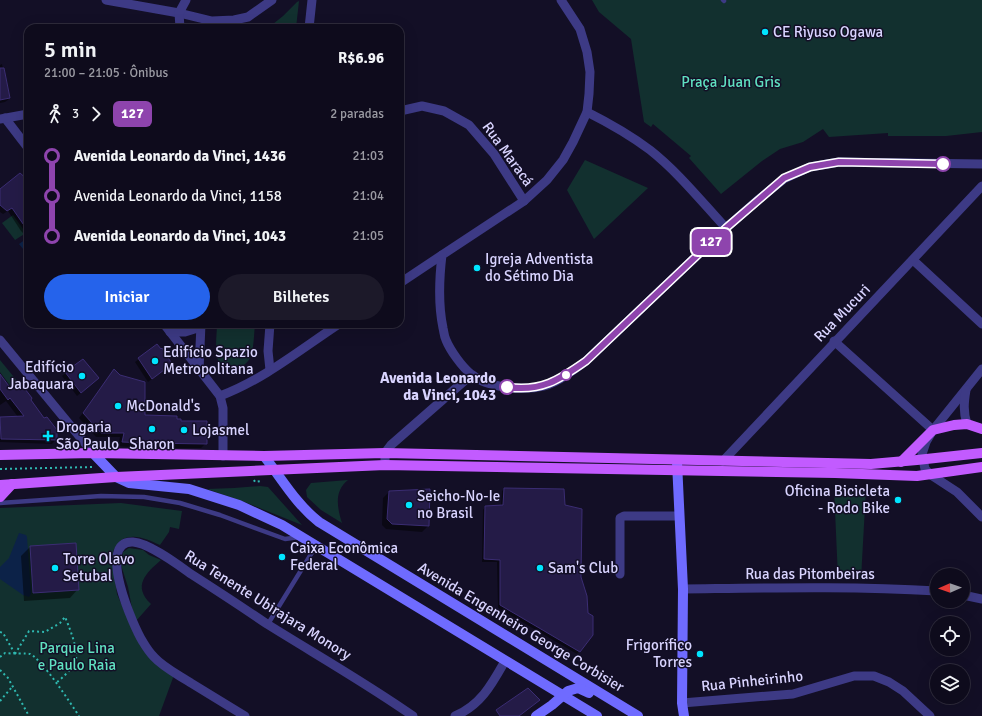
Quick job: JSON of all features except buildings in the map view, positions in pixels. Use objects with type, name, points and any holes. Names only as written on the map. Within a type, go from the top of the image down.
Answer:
[{"type":"main road","points":[[967,424],[982,438]]},
{"type":"main road","points":[[901,462],[933,430],[954,425],[967,424],[982,429]]},
{"type":"main road","points":[[92,453],[116,477],[129,483],[189,489],[239,505],[282,525],[597,716]]},
{"type":"main road","points":[[0,455],[92,453],[264,456],[385,453],[917,476],[982,467]]},
{"type":"main road","points":[[0,485],[116,477],[385,465],[677,465],[723,461],[871,464],[982,453]]},
{"type":"main road","name":"Avenida Engenheiro George Corbisier","points":[[264,456],[296,500],[307,513],[319,522],[635,714]]},
{"type":"main road","points":[[971,468],[982,460]]},
{"type":"main road","points":[[677,465],[683,589],[682,703],[684,716]]},
{"type":"main road","points":[[0,497],[12,484]]},
{"type":"main road","points":[[536,716],[568,690],[578,688],[615,708],[635,714]]},
{"type":"main road","points":[[676,716],[682,703]]},
{"type":"street","points":[[106,0],[179,13],[212,21],[248,18],[272,0]]},
{"type":"street","points":[[180,24],[179,13],[186,0]]},
{"type":"street","points":[[309,24],[312,0]]},
{"type":"street","points":[[404,280],[524,201],[547,180],[563,160],[587,112],[590,72],[587,52],[580,29],[561,0]]},
{"type":"street","name":"Rua Maracá","points":[[404,110],[422,106],[444,111],[469,125],[494,154],[524,201]]},
{"type":"street","points":[[587,112],[609,123],[650,151],[670,168],[726,228]]},
{"type":"street","points":[[2,118],[24,115]]},
{"type":"street","points":[[2,118],[24,143]]},
{"type":"street","points":[[442,255],[439,279],[440,311],[446,340],[456,358],[471,375],[492,385],[517,389],[544,386],[566,375],[586,361],[726,228],[784,178],[810,167],[839,162],[982,164]]},
{"type":"street","name":"Rua Mucuri","points":[[723,461],[834,341],[982,186]]},
{"type":"street","points":[[913,260],[982,324]]},
{"type":"street","points":[[167,328],[220,396],[223,408],[223,456]]},
{"type":"street","points":[[170,332],[185,332],[194,328]]},
{"type":"street","points":[[199,370],[201,328]]},
{"type":"street","points":[[270,328],[268,351],[270,370]]},
{"type":"street","points":[[220,396],[233,391],[270,370],[333,328]]},
{"type":"street","points":[[0,340],[92,453]]},
{"type":"street","points":[[834,341],[933,430]]},
{"type":"street","points":[[982,369],[933,430],[923,448],[922,460],[925,469],[930,475],[957,492],[982,517]]},
{"type":"street","points":[[385,465],[385,453],[391,445],[471,375]]},
{"type":"street","points":[[966,389],[964,415],[967,424]]},
{"type":"street","points":[[620,574],[620,518],[624,516],[679,516]]},
{"type":"street","name":"Rua Tenente Ubirajara Monory","points":[[245,716],[171,670],[155,658],[144,644],[134,625],[125,600],[117,565],[117,554],[122,545],[134,542],[169,559],[268,624],[348,673],[412,716]]},
{"type":"street","name":"Rua das Pitombeiras","points":[[683,589],[770,587],[930,591]]},
{"type":"street","points":[[970,596],[982,599]]},
{"type":"street","points":[[455,716],[473,707],[506,661]]},
{"type":"street","name":"Rua Pinheirinho","points":[[682,703],[793,694],[854,676],[874,676],[889,682],[903,691],[930,716]]},
{"type":"lane","points":[[0,502],[101,496],[144,498],[180,504],[220,515],[285,539],[301,537]]},
{"type":"lane","points":[[268,624],[316,546]]},
{"type":"path","points":[[0,469],[85,467]]},
{"type":"path","points":[[15,654],[29,631],[45,632],[60,623],[65,617],[74,643],[76,659],[70,670],[56,683]]},
{"type":"path","points":[[0,632],[3,633],[15,654]]},
{"type":"path","points":[[0,657],[5,653],[30,654],[40,663],[56,683],[79,716]]},
{"type":"path","points":[[0,670],[8,678],[30,716]]},
{"type":"path","points":[[0,701],[12,686]]},
{"type":"green space","name":"Praça Juan Gris","points":[[592,0],[982,0],[982,132],[946,136],[888,136],[888,133],[829,137],[823,129],[803,142],[780,149],[762,161],[721,194],[689,158],[691,156],[653,124],[651,127],[644,122],[631,39],[599,12]]},
{"type":"green space","points":[[299,1],[296,24],[273,24],[283,16]]},
{"type":"green space","points":[[585,160],[648,188],[594,239],[567,190]]},
{"type":"green space","points":[[13,215],[24,230],[24,234],[15,240],[2,223]]},
{"type":"green space","points":[[217,328],[255,328],[250,358],[248,362],[236,369],[228,370],[222,367],[219,362],[216,346]]},
{"type":"green space","points":[[0,360],[18,382],[12,388],[0,372]]},
{"type":"green space","points":[[348,480],[340,489],[338,500],[342,523],[321,510],[307,497],[306,490],[311,483]]},
{"type":"green space","points":[[260,486],[268,487],[302,525],[207,489]]},
{"type":"green space","points":[[834,488],[866,489],[861,579],[838,578]]},
{"type":"green space","name":"Parque Lina e Paulo Raia","points":[[121,503],[182,511],[179,529],[170,527],[169,532],[160,545],[142,538],[128,537],[122,540],[113,551],[117,594],[134,634],[174,675],[159,716],[0,716],[0,508]]},
{"type":"green space","points":[[129,548],[143,550],[149,555],[161,560],[150,570],[143,580],[142,591],[151,604],[136,621],[121,565],[123,552]]},
{"type":"water","points":[[24,240],[24,250],[19,244]]},
{"type":"water","points":[[19,533],[26,535],[27,537],[31,594],[29,597],[23,595],[0,579],[0,567],[9,558]]},
{"type":"bus line","name":"127","points":[[507,387],[517,389],[544,386],[566,375],[586,361],[726,228],[784,178],[810,167],[839,162],[943,164]]},
{"type":"place","name":"CE Riyuso Ogawa","points":[[765,32]]},
{"type":"place","name":"Igreja Adventista do Sétimo Dia","points":[[477,268]]},
{"type":"place","name":"Edifício Spazio Metropolitana","points":[[155,361]]},
{"type":"place","name":"Edifício Jabaquara","points":[[82,376]]},
{"type":"place","name":"Avenida Leonardo da Vinci, 1043","points":[[507,387]]},
{"type":"place","name":"McDonald's","points":[[118,406]]},
{"type":"place","name":"Sharon","points":[[152,429]]},
{"type":"place","name":"Lojasmel","points":[[184,430]]},
{"type":"place","name":"Drogaria São Paulo","points":[[48,436]]},
{"type":"place","name":"Oficina Bicicleta - Rodo Bike","points":[[898,500]]},
{"type":"place","name":"Seicho-No-Ie no Brasil","points":[[409,505]]},
{"type":"place","name":"Caixa Econômica Federal","points":[[282,557]]},
{"type":"place","name":"Torre Olavo Setubal","points":[[55,568]]},
{"type":"place","name":"Sam's Club","points":[[540,568]]},
{"type":"place","name":"Frigorífico Torres","points":[[700,654]]}]
